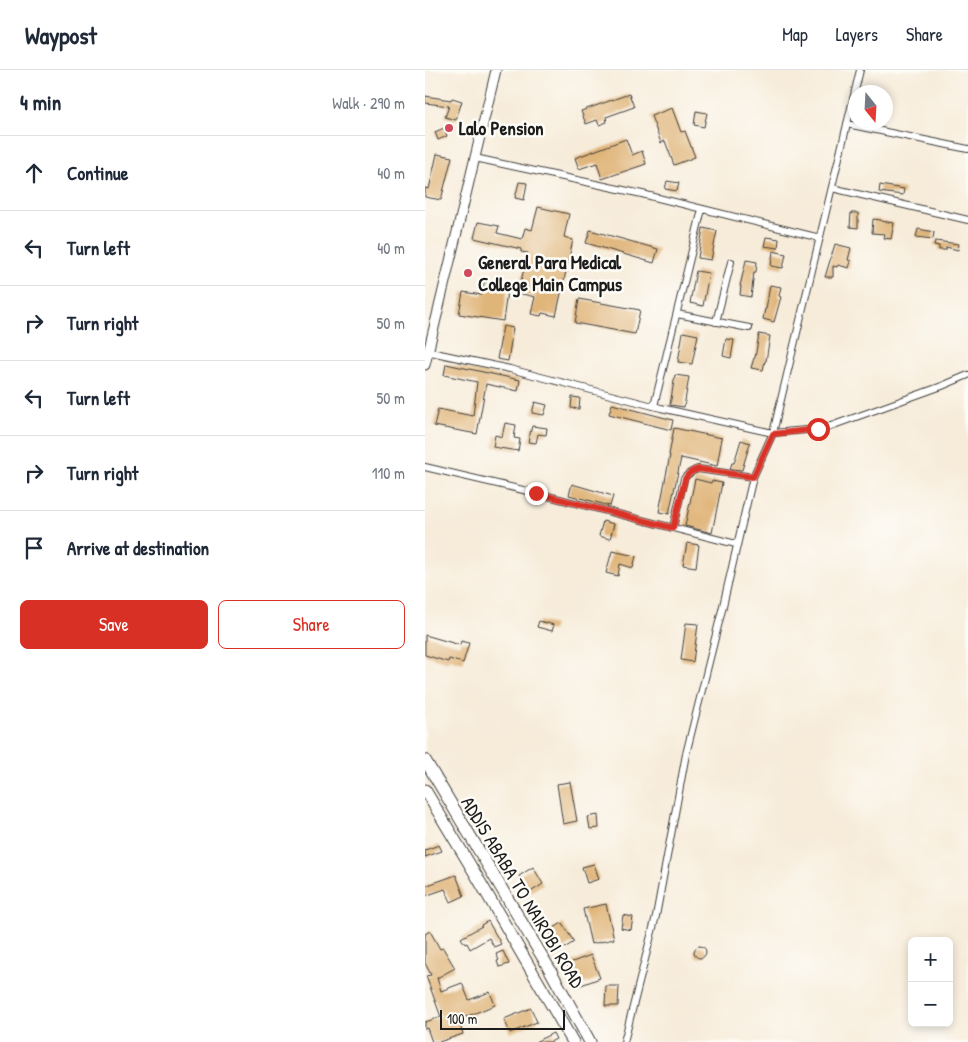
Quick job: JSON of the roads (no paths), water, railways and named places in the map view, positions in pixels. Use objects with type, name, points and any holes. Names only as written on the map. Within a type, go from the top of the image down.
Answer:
[{"type":"highway","name":"ADDIS ABABA TO NAIROBI ROAD","points":[[427,766],[591,1042]]},
{"type":"highway","name":"ADDIS ABABA TO NAIROBI ROAD","points":[[425,790],[573,1042]]},
{"type":"main road","points":[[425,365],[496,70]]},
{"type":"street","points":[[624,1042],[656,916],[686,754],[722,610],[736,544],[753,477],[773,434],[860,70]]},
{"type":"street","points":[[847,124],[968,149]]},
{"type":"street","points":[[475,158],[642,194],[820,238]]},
{"type":"street","points":[[832,188],[968,220]]},
{"type":"street","points":[[654,406],[702,209]]},
{"type":"street","points":[[716,322],[731,262]]},
{"type":"street","points":[[677,314],[749,328]]},
{"type":"street","points":[[427,351],[510,369],[773,434],[831,426],[968,375]]},
{"type":"street","points":[[425,467],[736,544]]},
{"type":"street","points":[[673,528],[685,479],[693,471],[699,469],[753,477]]},
{"type":"place","name":"Lalo Pension","points":[[449,128]]},
{"type":"place","name":"General Para Medical College Main Campus","points":[[468,273]]}]
